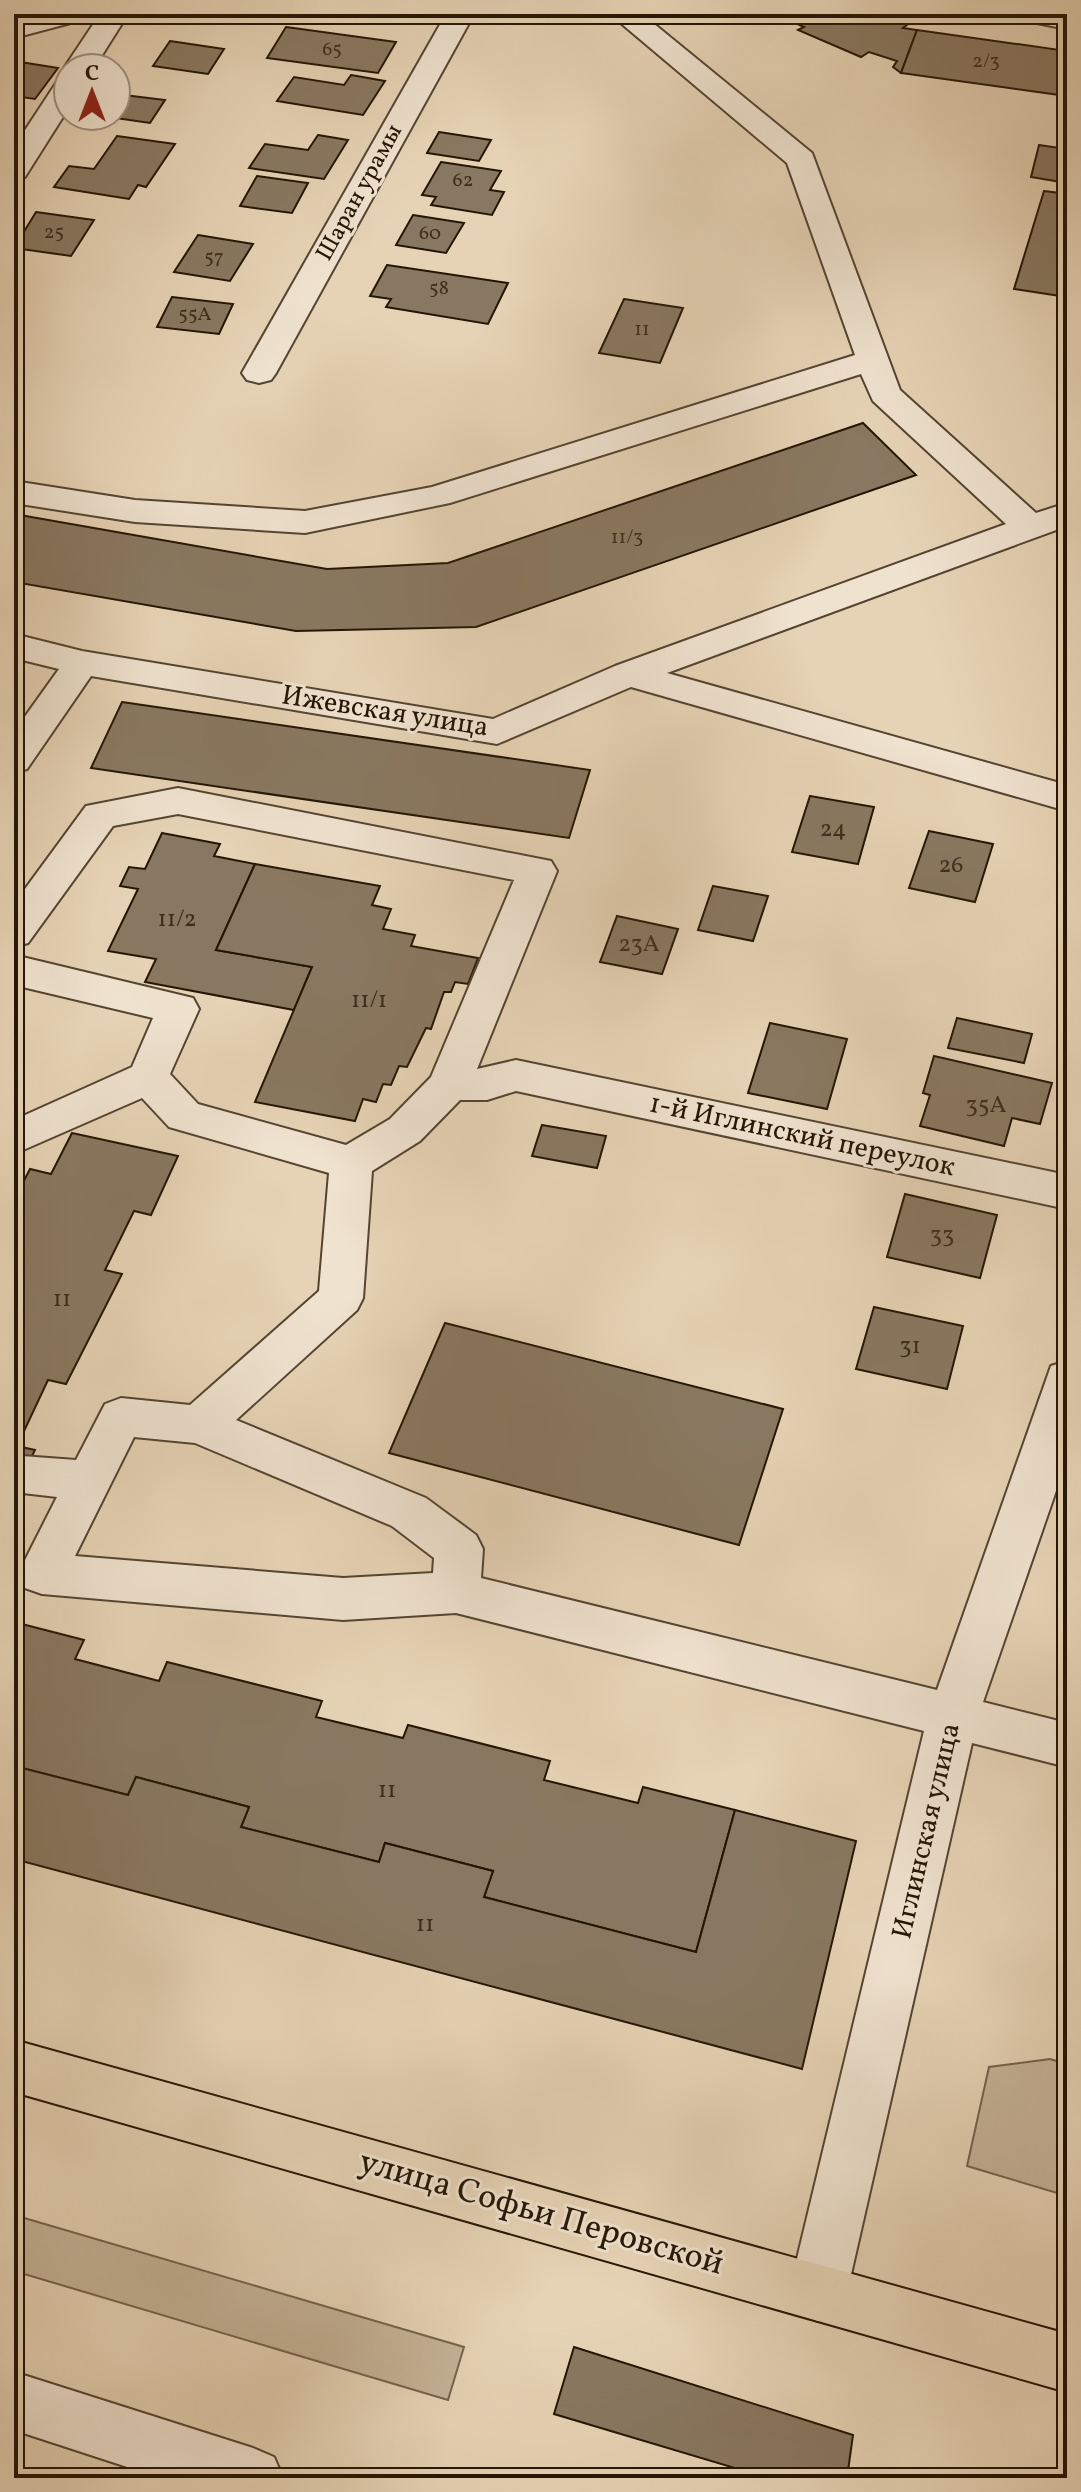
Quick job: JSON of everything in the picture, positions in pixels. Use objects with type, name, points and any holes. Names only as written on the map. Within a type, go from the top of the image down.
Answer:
[{"type":"main road","name":"улица Софьи Перовской","points":[[14,2066],[1067,2363]]},
{"type":"street","points":[[14,29],[72,14]]},
{"type":"street","points":[[89,52],[114,14]]},
{"type":"street","name":"Шаран урамы","points":[[259,373],[460,14]]},
{"type":"street","points":[[624,14],[801,159],[885,394],[1031,528]]},
{"type":"street","points":[[1032,14],[1067,20]]},
{"type":"street","points":[[14,171],[52,111]]},
{"type":"street","points":[[14,492],[135,511],[305,522],[438,496],[873,360]]},
{"type":"street","name":"Ижевская улица","points":[[14,646],[82,663],[497,732],[628,674],[1067,514]]},
{"type":"street","points":[[14,760],[82,663]]},
{"type":"street","points":[[628,674],[1067,798]]},
{"type":"street","points":[[14,933],[100,815],[178,801],[537,871],[449,1085],[405,1130],[351,1163],[184,1116],[148,1077]]},
{"type":"street","points":[[14,970],[178,1009],[148,1077],[14,1138]]},
{"type":"street","name":"1-й Иглинский переулок","points":[[449,1085],[487,1084],[516,1075],[1067,1192]]},
{"type":"street","points":[[199,1425],[341,1298],[351,1163]]},
{"type":"street","name":"Иглинская улица","points":[[818,2292],[953,1715],[1052,1436],[1067,1379]]},
{"type":"street","points":[[456,1592],[459,1549],[409,1512],[199,1425],[121,1417],[42,1574],[343,1599],[456,1592],[1067,1745]]},
{"type":"street","points":[[22,1475],[89,1480]]},
{"type":"street","points":[[14,2401],[253,2478]]},
{"type":"shaded area","points":[[1050,2059],[1067,2064],[1067,2196],[967,2166],[989,2067]]},
{"type":"shaded area","points":[[14,2215],[464,2347],[448,2400],[14,2271]]},
{"type":"building","points":[[776,14],[881,14],[908,24],[903,28],[917,30],[901,73],[893,67],[897,61],[869,52],[861,57],[798,30],[804,27]]},
{"type":"building","points":[[286,27],[396,42],[378,73],[267,58]]},
{"type":"building","points":[[917,30],[1067,51],[1067,96],[901,73]]},
{"type":"building","points":[[170,41],[224,49],[208,74],[153,66]]},
{"type":"building","points":[[14,61],[52,67],[52,76],[35,99],[14,96]]},
{"type":"building","points":[[351,75],[385,81],[363,115],[277,101],[294,77],[344,85]]},
{"type":"building","points":[[132,96],[165,100],[150,123],[132,120]]},
{"type":"building","points":[[439,132],[491,140],[479,161],[427,153]]},
{"type":"building","points":[[318,135],[348,140],[324,179],[249,168],[265,144],[308,150]]},
{"type":"building","points":[[117,136],[175,144],[146,187],[138,185],[129,199],[54,187],[69,166],[94,169]]},
{"type":"building","points":[[1039,145],[1067,149],[1067,183],[1031,177]]},
{"type":"building","points":[[441,162],[501,171],[490,190],[504,192],[492,215],[431,205],[436,197],[422,195]]},
{"type":"building","points":[[257,176],[308,183],[292,213],[240,206]]},
{"type":"building","points":[[1044,191],[1067,194],[1067,297],[1014,289]]},
{"type":"building","points":[[36,212],[94,220],[71,256],[14,248]]},
{"type":"building","points":[[413,215],[464,223],[446,253],[396,245]]},
{"type":"building","points":[[198,235],[253,244],[230,281],[174,272]]},
{"type":"building","points":[[387,265],[508,283],[488,324],[386,307],[391,299],[370,296]]},
{"type":"building","points":[[172,297],[233,304],[219,334],[157,327]]},
{"type":"building","points":[[624,299],[683,308],[660,363],[599,353]]},
{"type":"building","points":[[863,423],[916,475],[476,627],[296,631],[14,582],[14,514],[327,569],[448,563]]},
{"type":"building","points":[[122,702],[590,770],[569,838],[91,768]]},
{"type":"building","points":[[810,796],[874,807],[858,864],[792,852]]},
{"type":"building","points":[[929,831],[993,844],[975,902],[909,888]]},
{"type":"building","points":[[162,833],[220,844],[214,856],[255,864],[216,950],[312,967],[294,1010],[145,982],[156,959],[108,951],[138,889],[120,886],[129,867],[145,869]]},
{"type":"building","points":[[255,864],[380,886],[372,905],[391,909],[383,929],[415,935],[411,946],[478,958],[468,984],[455,982],[451,992],[444,992],[431,1029],[426,1028],[407,1067],[399,1066],[391,1085],[383,1084],[376,1102],[363,1099],[355,1121],[255,1102],[312,967],[216,950]]},
{"type":"building","points":[[713,886],[768,896],[753,941],[698,930]]},
{"type":"building","points":[[617,916],[678,929],[662,974],[600,962]]},
{"type":"building","points":[[957,1018],[1032,1034],[1024,1063],[948,1048]]},
{"type":"building","points":[[770,1023],[847,1039],[827,1109],[748,1093]]},
{"type":"building","points":[[934,1056],[1052,1083],[1040,1124],[1012,1118],[1004,1146],[920,1126],[930,1095],[923,1093]]},
{"type":"building","points":[[542,1125],[606,1136],[597,1168],[532,1156]]},
{"type":"building","points":[[72,1133],[178,1156],[151,1215],[134,1211],[105,1270],[122,1274],[66,1384],[48,1380],[17,1446],[35,1450],[14,1493],[14,1200],[30,1169],[51,1174]]},
{"type":"building","points":[[905,1194],[997,1215],[980,1278],[887,1257]]},
{"type":"building","points":[[874,1307],[963,1326],[947,1389],[856,1369]]},
{"type":"building","points":[[445,1323],[783,1409],[739,1545],[389,1453]]},
{"type":"building","points":[[14,1622],[84,1640],[75,1659],[159,1681],[167,1662],[322,1701],[316,1717],[403,1738],[408,1725],[550,1761],[544,1780],[638,1803],[643,1787],[735,1810],[696,1952],[484,1897],[493,1871],[385,1843],[379,1862],[241,1827],[249,1807],[136,1777],[128,1795],[14,1766]]},
{"type":"building","points":[[14,1766],[128,1795],[136,1777],[249,1807],[241,1827],[379,1862],[385,1843],[493,1871],[484,1897],[696,1952],[735,1810],[856,1841],[802,2069],[14,1859]]},
{"type":"building","points":[[574,2347],[853,2435],[847,2478],[768,2478],[554,2414]]}]
